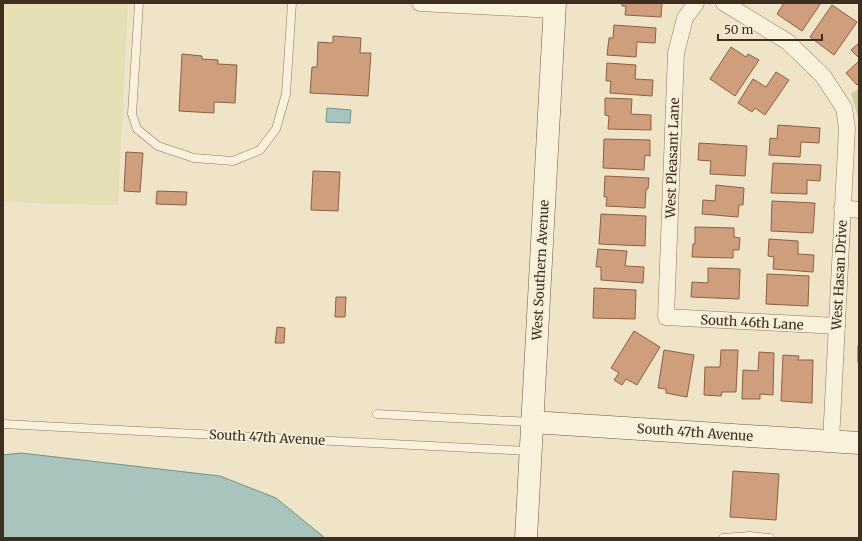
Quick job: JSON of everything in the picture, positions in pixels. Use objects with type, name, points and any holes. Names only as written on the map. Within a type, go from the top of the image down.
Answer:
[{"type":"main road","name":"West Southern Avenue","points":[[526,538],[554,6]]},
{"type":"main road","name":"South 47th Avenue","points":[[532,422],[859,442]]},
{"type":"street","points":[[420,3],[554,6]]},
{"type":"street","name":"West Pleasant Lane","points":[[666,317],[676,53],[685,18],[696,3]]},
{"type":"street","name":"West Hasan Drive","points":[[724,3],[788,42],[823,76],[844,108],[847,128],[831,441]]},
{"type":"street","points":[[842,208],[859,210]]},
{"type":"street","name":"South 46th Lane","points":[[666,317],[837,326]]},
{"type":"lane","points":[[139,3],[132,114],[137,129],[158,146],[194,158],[233,161],[260,150],[276,129],[286,94],[292,3]]},
{"type":"lane","points":[[377,414],[532,422]]},
{"type":"lane","name":"South 47th Avenue","points":[[3,424],[530,451]]},
{"type":"lane","points":[[723,538],[750,536],[770,538]]},
{"type":"shaded area","points":[[3,3],[128,3],[118,205],[50,204],[3,201]]},
{"type":"green space","points":[[859,89],[859,121],[851,93]]},
{"type":"water","points":[[327,108],[351,110],[350,123],[326,122]]},
{"type":"water","points":[[21,453],[220,476],[276,498],[325,538],[3,538],[3,455]]},
{"type":"building","points":[[622,3],[662,3],[661,17],[625,15],[626,6],[622,6]]},
{"type":"building","points":[[784,3],[821,3],[802,31],[777,14]]},
{"type":"building","points":[[832,5],[857,22],[834,55],[810,37]]},
{"type":"building","points":[[614,25],[656,28],[655,43],[637,42],[636,57],[607,55],[609,38],[613,38]]},
{"type":"building","points":[[333,36],[361,38],[360,53],[371,53],[368,96],[310,93],[312,67],[317,67],[318,42],[333,43]]},
{"type":"building","points":[[859,43],[859,58],[851,50]]},
{"type":"building","points":[[731,47],[746,57],[748,54],[759,60],[735,96],[710,79]]},
{"type":"building","points":[[182,54],[202,56],[202,59],[218,60],[218,64],[237,65],[235,103],[214,102],[214,113],[179,111]]},
{"type":"building","points":[[859,61],[859,83],[857,85],[846,73]]},
{"type":"building","points":[[607,63],[636,65],[635,79],[653,80],[652,96],[610,93],[611,81],[606,81]]},
{"type":"building","points":[[776,72],[789,80],[765,115],[755,108],[752,112],[738,103],[753,79],[766,87]]},
{"type":"building","points":[[605,98],[632,99],[631,114],[651,115],[651,130],[608,129],[609,116],[605,115]]},
{"type":"building","points":[[778,125],[820,128],[819,143],[801,142],[800,157],[769,155],[770,138],[777,139]]},
{"type":"building","points":[[604,139],[650,140],[650,156],[645,155],[644,170],[603,168]]},
{"type":"building","points":[[699,143],[747,146],[745,176],[710,174],[711,161],[698,160]]},
{"type":"building","points":[[126,152],[143,153],[140,192],[124,191]]},
{"type":"building","points":[[773,163],[821,165],[820,181],[807,180],[807,194],[771,193]]},
{"type":"building","points":[[313,171],[340,172],[338,211],[311,210]]},
{"type":"building","points":[[605,176],[649,178],[648,189],[646,189],[645,208],[606,206],[607,197],[604,197]]},
{"type":"building","points":[[716,185],[744,188],[743,205],[739,205],[738,217],[702,214],[703,200],[715,201]]},
{"type":"building","points":[[157,191],[187,192],[186,205],[156,204]]},
{"type":"building","points":[[772,201],[815,203],[813,233],[771,231]]},
{"type":"building","points":[[601,214],[646,216],[645,246],[599,244]]},
{"type":"building","points":[[695,227],[734,228],[734,237],[740,238],[739,250],[733,250],[733,258],[692,257],[693,244],[695,244]]},
{"type":"building","points":[[769,239],[798,241],[798,254],[814,255],[813,272],[773,269],[774,257],[768,256]]},
{"type":"building","points":[[598,249],[627,251],[625,266],[644,267],[643,283],[601,280],[601,267],[596,267]]},
{"type":"building","points":[[708,268],[740,269],[739,299],[691,297],[692,282],[708,283]]},
{"type":"building","points":[[767,274],[809,276],[808,306],[766,304]]},
{"type":"building","points":[[594,288],[636,290],[635,319],[593,318]]},
{"type":"building","points":[[336,297],[346,297],[345,317],[335,317]]},
{"type":"building","points":[[277,327],[285,328],[284,343],[275,343]]},
{"type":"building","points":[[634,331],[660,347],[637,385],[626,379],[622,385],[614,380],[619,373],[611,368]]},
{"type":"building","points":[[859,346],[859,362],[858,362]]},
{"type":"building","points":[[664,350],[694,355],[687,397],[666,393],[666,389],[658,388]]},
{"type":"building","points":[[721,350],[738,350],[736,392],[722,392],[721,396],[704,395],[705,367],[720,367]]},
{"type":"building","points":[[759,352],[774,353],[773,395],[760,394],[760,399],[742,399],[743,370],[758,371]]},
{"type":"building","points":[[783,355],[799,356],[798,360],[813,360],[812,403],[781,401]]},
{"type":"building","points":[[733,471],[779,474],[776,520],[730,517]]}]
